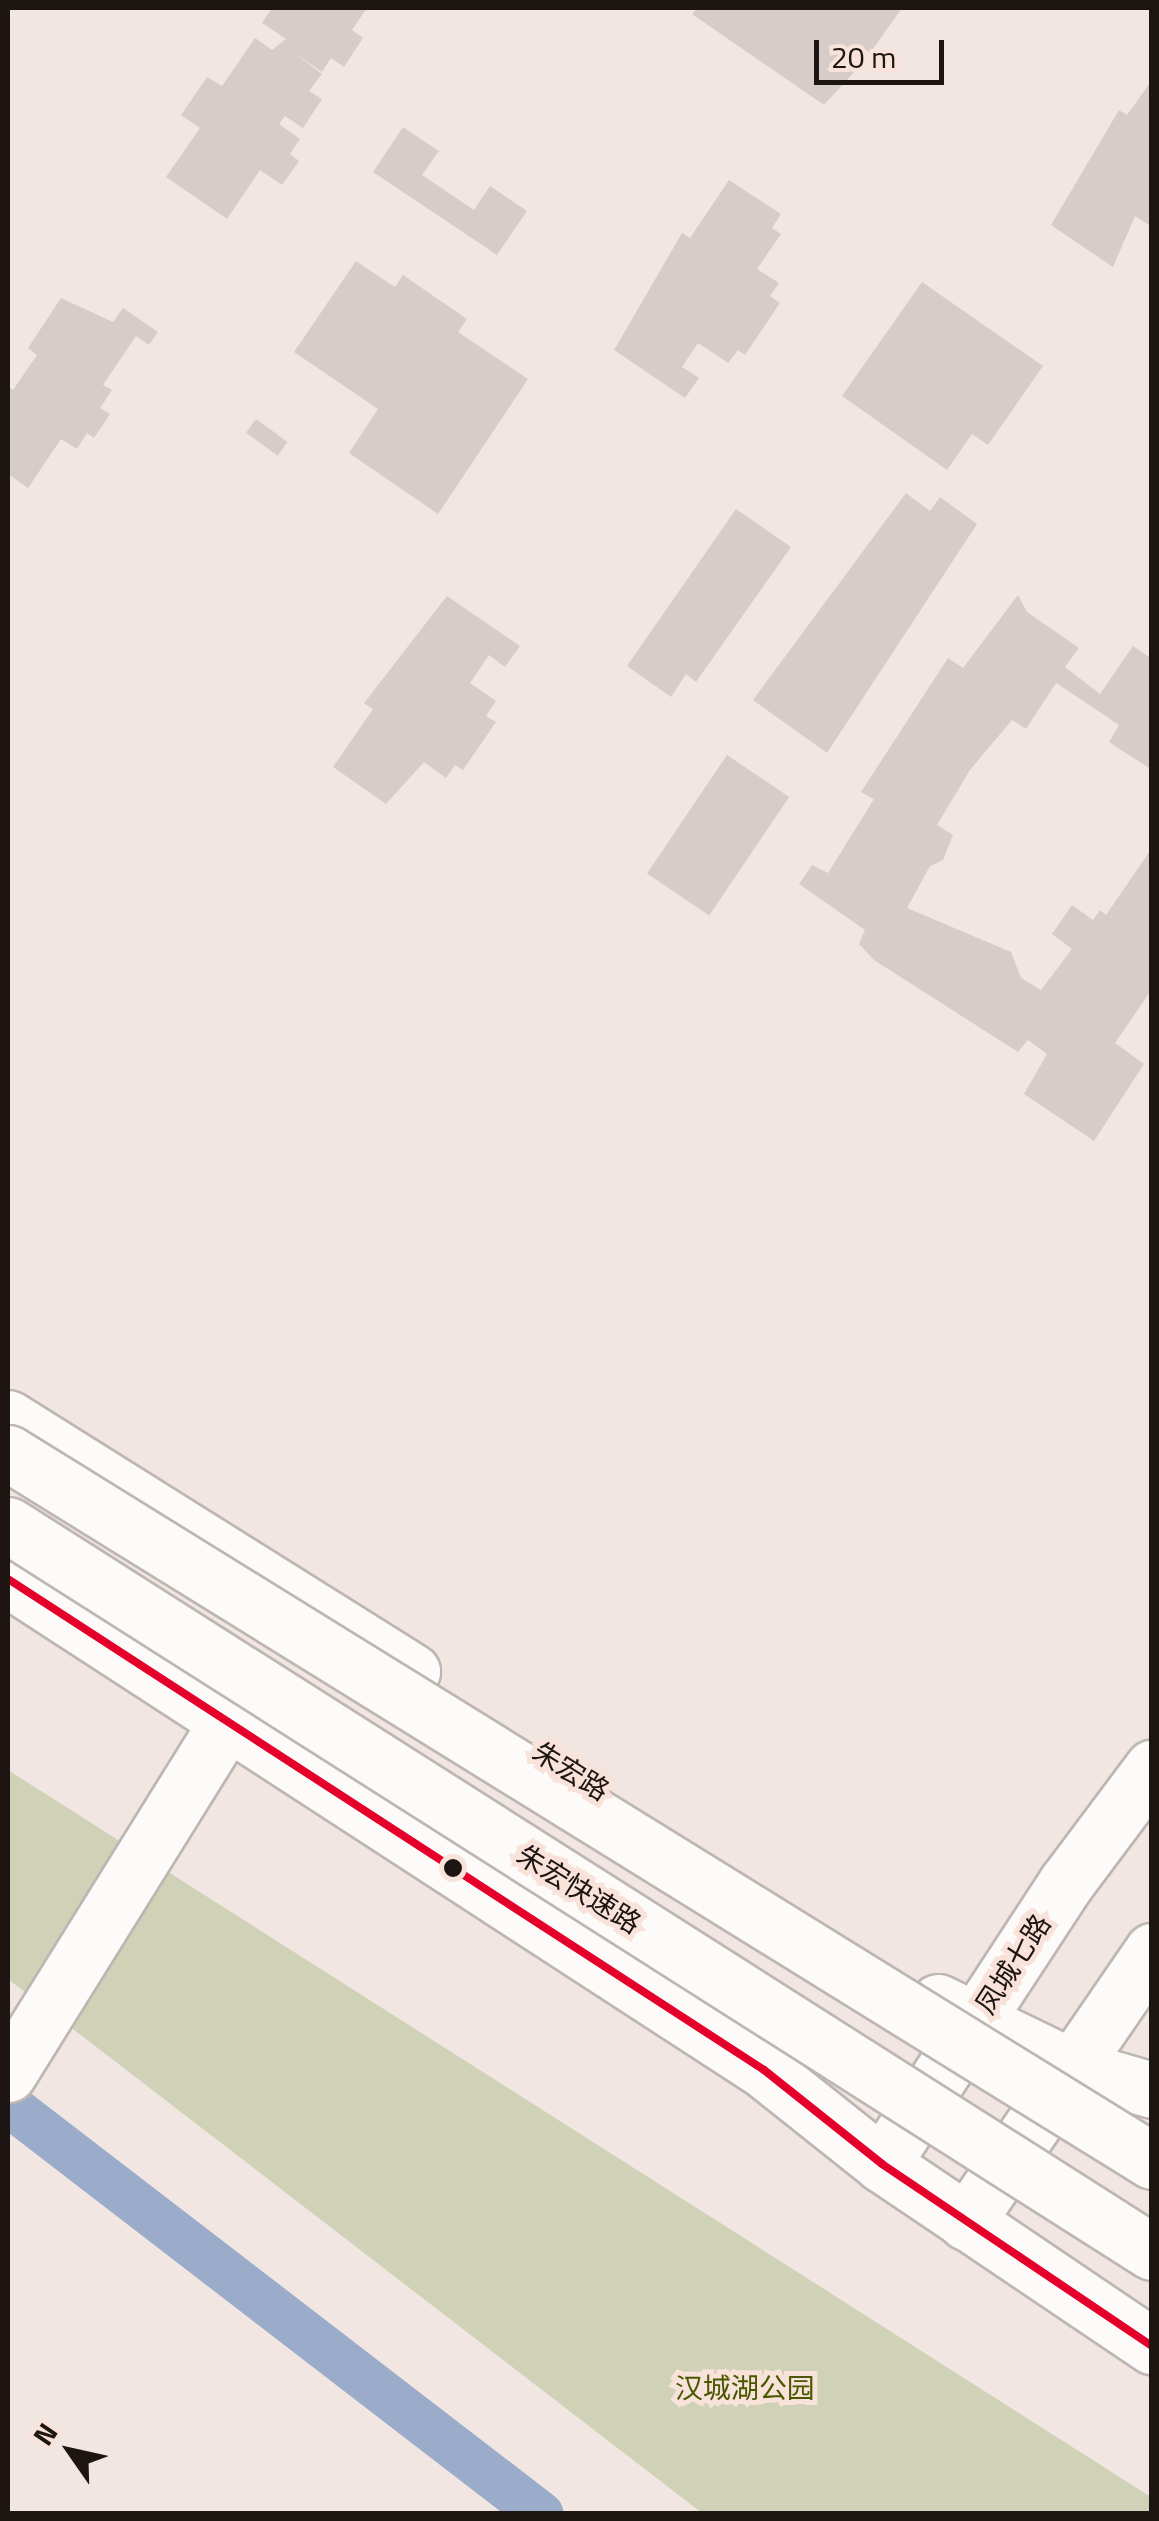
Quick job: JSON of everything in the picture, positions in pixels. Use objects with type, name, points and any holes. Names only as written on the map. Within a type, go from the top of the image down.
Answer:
[{"type":"main road","name":"朱宏路","points":[[8,1418],[974,2024],[1072,2067],[1152,2090]]},
{"type":"main road","points":[[8,1453],[1152,2161]]},
{"type":"main road","name":"朱宏快速路","points":[[8,1525],[1152,2252]]},
{"type":"main road","points":[[8,1579],[764,2070],[882,2164],[1152,2346]]},
{"type":"main road","points":[[10,2069],[228,1720]]},
{"type":"main road","name":"凤城七路","points":[[882,2164],[1152,1768]]},
{"type":"main road","points":[[966,2222],[1152,1950]]},
{"type":"green space","name":"汉城湖公园","points":[[8,1770],[1151,2497],[1151,2513],[702,2513],[8,1979]]},
{"type":"building","points":[[272,8],[367,8],[352,30],[363,38],[344,67],[331,58],[322,72],[294,53],[322,74],[309,91],[322,99],[303,128],[285,116],[279,124],[300,139],[290,154],[299,161],[282,185],[260,170],[227,219],[166,177],[200,128],[181,115],[207,77],[222,86],[255,38],[272,50],[286,39],[262,23]]},
{"type":"building","points":[[697,8],[902,8],[870,53],[862,47],[850,64],[857,69],[824,105],[692,14]]},
{"type":"building","points":[[1152,80],[1152,227],[1135,216],[1113,267],[1051,225],[1119,110],[1127,115]]},
{"type":"building","points":[[403,127],[439,151],[422,175],[474,210],[490,186],[527,211],[497,255],[373,172]]},
{"type":"building","points":[[729,180],[781,214],[772,228],[781,234],[757,269],[779,283],[770,296],[780,303],[745,355],[738,350],[728,363],[698,343],[682,367],[699,378],[685,398],[614,350],[682,233],[690,238]]},
{"type":"building","points":[[356,261],[395,287],[403,275],[467,319],[458,332],[528,379],[438,514],[349,453],[378,409],[294,352]]},
{"type":"building","points":[[922,282],[1043,366],[988,445],[972,434],[947,470],[842,396]]},
{"type":"building","points":[[61,298],[113,322],[123,308],[158,332],[149,345],[136,336],[103,385],[112,390],[100,408],[110,414],[94,438],[87,433],[77,449],[61,439],[28,488],[8,474],[8,386],[13,390],[37,355],[28,348]]},
{"type":"building","points":[[256,419],[288,442],[278,456],[246,433]]},
{"type":"building","points":[[906,493],[930,511],[940,497],[977,524],[827,753],[753,700]]},
{"type":"building","points":[[736,509],[791,547],[696,682],[686,674],[671,697],[627,666]]},
{"type":"building","points":[[1018,595],[1027,612],[1079,648],[1065,667],[1100,694],[1133,646],[1152,659],[1152,770],[1109,742],[1119,725],[1056,683],[1026,729],[1012,720],[970,770],[937,825],[953,835],[943,860],[930,866],[907,908],[1011,952],[1021,978],[1041,990],[1072,949],[1052,934],[1072,905],[1093,920],[1100,910],[1106,915],[1152,848],[1152,989],[1115,1043],[1144,1064],[1094,1141],[1024,1094],[1047,1054],[1028,1040],[1018,1052],[874,960],[859,944],[865,930],[799,884],[812,865],[828,873],[874,799],[861,792],[948,658],[963,668]]},
{"type":"building","points":[[447,596],[520,646],[505,667],[489,655],[470,683],[496,701],[486,716],[496,722],[463,770],[455,765],[446,778],[424,762],[386,804],[333,767],[373,709],[364,703]]},
{"type":"building","points":[[727,755],[789,797],[709,915],[647,874]]},
{"type":"waterway","points":[[8,2104],[541,2514]]},
{"type":"transit line","points":[[8,1579],[764,2070],[882,2164],[1152,2346]]}]
